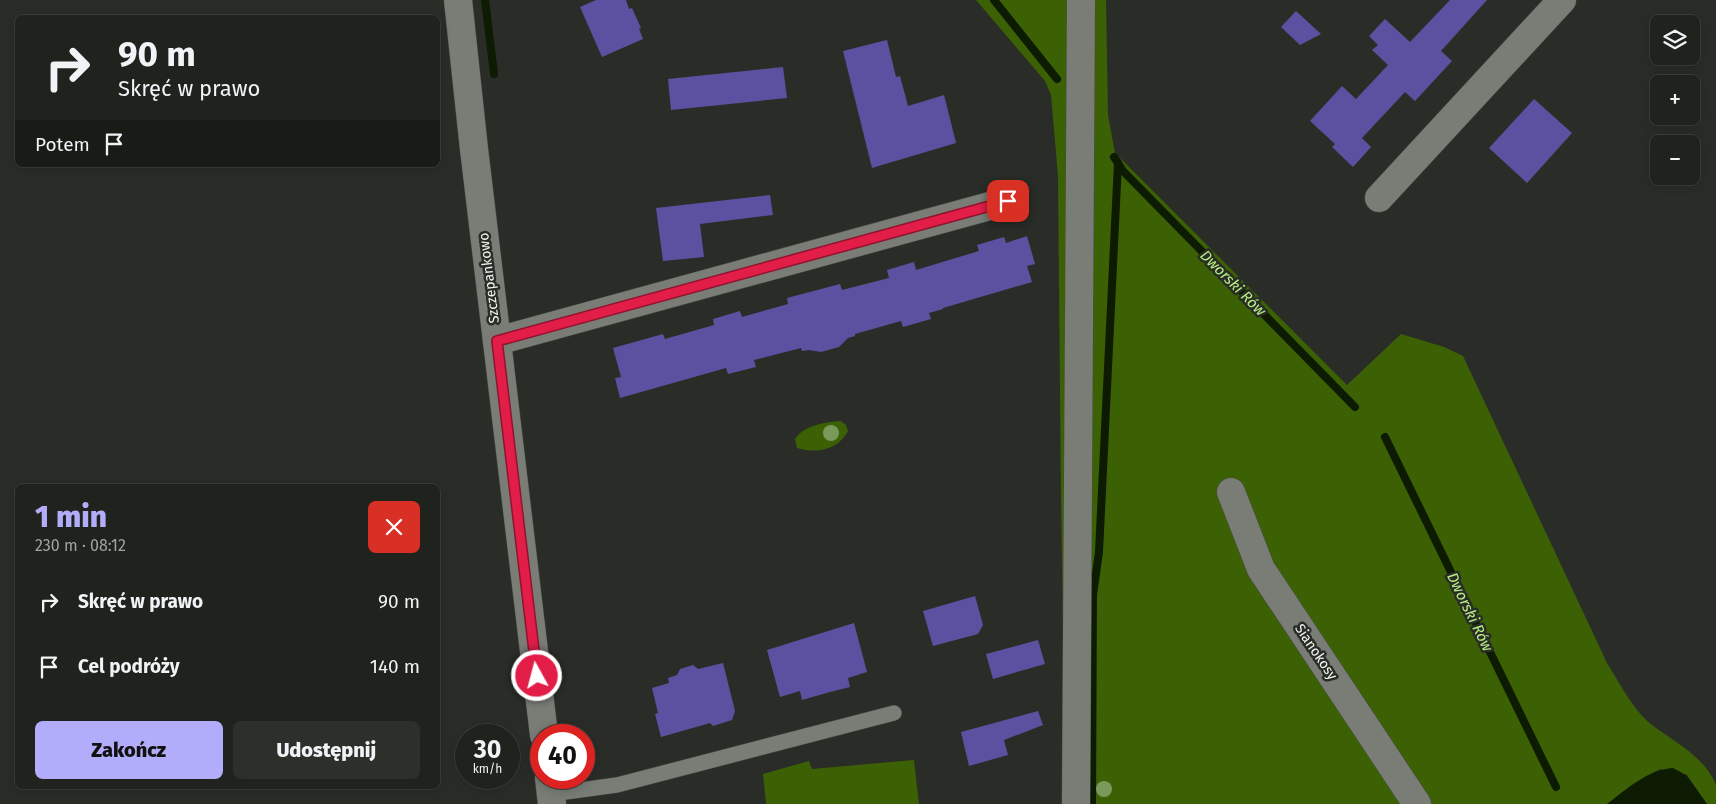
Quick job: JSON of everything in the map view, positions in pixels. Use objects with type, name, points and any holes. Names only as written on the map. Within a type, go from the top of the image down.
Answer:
[{"type":"street","name":"Szczepankowo","points":[[458,0],[543,724]]},
{"type":"street","points":[[1076,804],[1081,0]]},
{"type":"street","points":[[1379,198],[1562,0]]},
{"type":"street","points":[[497,341],[1008,201]]},
{"type":"street","name":"Sianokosy","points":[[1231,492],[1261,569],[1417,804]]},
{"type":"lane","points":[[551,792],[617,785],[894,713]]},
{"type":"green space","points":[[976,0],[1106,0],[1108,115],[1115,153],[1347,385],[1401,334],[1444,347],[1463,356],[1607,663],[1640,714],[1695,756],[1710,774],[1716,785],[1716,804],[1707,804],[1687,775],[1660,769],[1645,777],[1607,804],[1427,804],[1222,491],[1406,804],[1066,804],[1058,176],[1051,95],[1045,81]]},
{"type":"green space","points":[[841,421],[846,425],[848,431],[838,443],[826,449],[812,451],[797,448],[795,439],[804,430],[822,423]]},
{"type":"green space","points":[[914,760],[919,804],[766,804],[763,774],[809,761],[812,769]]},
{"type":"shaded area","points":[[1673,768],[1686,775],[1707,804],[1607,804],[1646,776]]},
{"type":"building","points":[[596,0],[626,0],[629,9],[632,8],[641,28],[639,29],[643,39],[602,57],[580,7]]},
{"type":"building","points":[[1450,0],[1487,0],[1441,51],[1452,61],[1415,101],[1405,92],[1362,138],[1371,147],[1353,167],[1332,147],[1335,144],[1310,121],[1342,86],[1356,99],[1388,65],[1372,50],[1378,45],[1369,36],[1385,19],[1410,42]]},
{"type":"building","points":[[1296,11],[1321,34],[1300,45],[1281,27]]},
{"type":"building","points":[[887,40],[896,77],[900,76],[908,106],[944,95],[956,143],[872,168],[843,51]]},
{"type":"building","points":[[783,67],[787,98],[671,110],[668,79]]},
{"type":"building","points":[[1534,99],[1572,133],[1527,183],[1489,148]]},
{"type":"building","points":[[770,195],[773,215],[700,224],[704,257],[663,261],[656,208]]},
{"type":"building","points":[[1027,236],[1035,264],[1027,266],[1032,282],[929,313],[931,319],[903,327],[901,321],[855,334],[855,336],[848,338],[839,347],[821,352],[802,351],[801,348],[754,360],[756,367],[728,374],[726,368],[620,398],[615,378],[621,377],[613,348],[663,334],[665,339],[714,325],[713,319],[740,311],[742,317],[788,304],[787,298],[840,284],[842,290],[889,278],[887,270],[914,262],[916,270],[979,251],[977,245],[1004,237],[1006,243]]},
{"type":"building","points":[[975,596],[983,625],[978,634],[933,646],[923,611]]},
{"type":"building","points":[[854,623],[867,672],[848,678],[850,687],[802,700],[800,691],[780,697],[767,650]]},
{"type":"building","points":[[1038,640],[1045,664],[993,679],[986,654]]},
{"type":"building","points":[[723,663],[735,711],[732,720],[713,726],[710,723],[661,737],[655,714],[658,713],[652,688],[669,683],[668,678],[677,675],[680,669],[693,665],[698,669]]},
{"type":"building","points":[[1038,711],[1043,725],[1004,740],[1008,755],[969,766],[961,732]]},
{"type":"waterway","points":[[485,0],[494,74]]},
{"type":"waterway","name":"Dworski Rów","points":[[994,0],[1057,79]]},
{"type":"waterway","name":"Dworski Rów","points":[[1114,157],[1123,171],[1355,407]]},
{"type":"waterway","points":[[1092,804],[1093,595],[1099,552],[1118,163]]},
{"type":"waterway","name":"Dworski Rów","points":[[1385,437],[1556,787]]},
{"type":"route","points":[[537,676],[497,341],[1008,201]]}]
